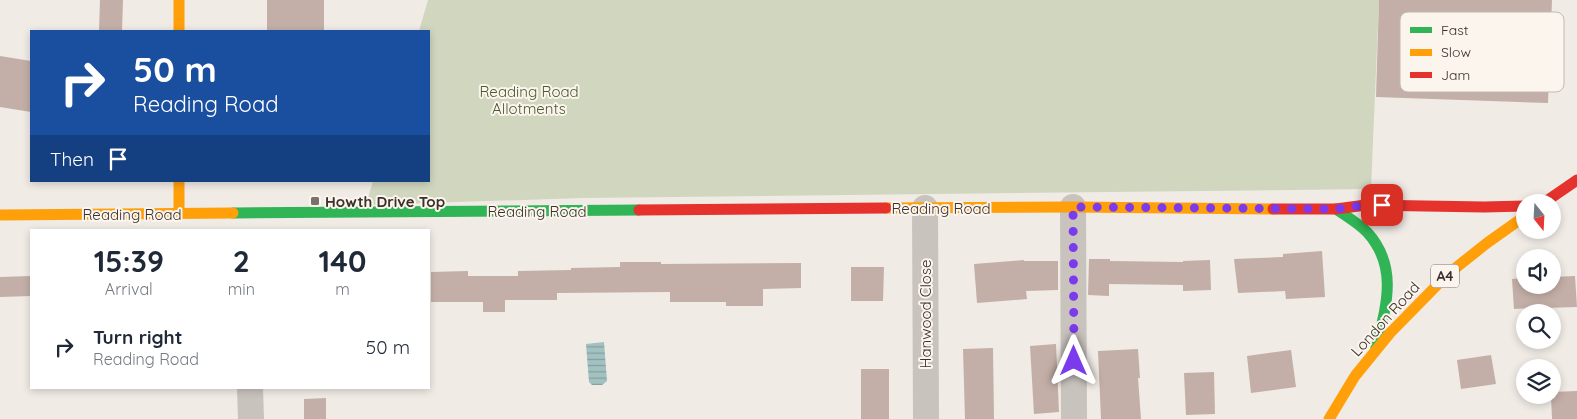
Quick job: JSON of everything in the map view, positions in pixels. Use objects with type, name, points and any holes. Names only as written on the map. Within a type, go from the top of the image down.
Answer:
[{"type":"street","points":[[179,0],[179,30]]},
{"type":"street","points":[[1557,194],[1577,180]]},
{"type":"street","points":[[179,182],[179,214]]},
{"type":"street","name":"Reading Road","points":[[0,215],[179,214],[246,222],[925,208],[1336,209],[1366,205],[1516,206]]},
{"type":"street","points":[[1073,207],[1074,419]]},
{"type":"street","name":"Hanwood Close","points":[[925,208],[926,419]]},
{"type":"street","points":[[1336,209],[1373,239],[1387,268],[1387,296],[1376,348]]},
{"type":"street","name":"London Road","points":[[1328,419],[1355,376],[1376,348],[1448,274],[1516,222]]},
{"type":"street","points":[[250,389],[251,419]]},
{"type":"green space","name":"Reading Road Allotments","points":[[428,0],[1379,0],[1371,189],[583,198],[366,205],[373,182],[430,182],[430,30],[419,30]]},
{"type":"water","points":[[604,342],[607,381],[602,385],[592,385],[589,382],[586,344]]},
{"type":"building","points":[[100,0],[123,0],[122,30],[99,30]]},
{"type":"building","points":[[267,0],[324,0],[324,30],[267,30]]},
{"type":"building","points":[[1379,0],[1552,0],[1552,12],[1400,12],[1400,92],[1548,92],[1548,103],[1376,97]]},
{"type":"building","points":[[0,56],[30,61],[30,112],[0,107]]},
{"type":"building","points":[[1322,251],[1325,297],[1286,299],[1285,291],[1238,293],[1234,259],[1283,257],[1283,254]]},
{"type":"building","points":[[1089,259],[1183,262],[1210,260],[1211,290],[1183,291],[1183,285],[1109,284],[1109,296],[1088,295]]},
{"type":"building","points":[[1024,260],[1058,261],[1058,290],[1026,291],[1027,299],[977,303],[974,264]]},
{"type":"building","points":[[620,262],[661,262],[661,264],[801,263],[801,288],[763,289],[763,306],[726,306],[726,302],[670,302],[670,292],[557,293],[557,300],[505,300],[505,312],[483,312],[483,302],[431,302],[431,272],[468,271],[468,276],[518,276],[518,271],[620,267]]},
{"type":"building","points":[[851,267],[884,267],[883,301],[851,301]]},
{"type":"building","points":[[30,276],[30,296],[0,297],[0,277]]},
{"type":"building","points":[[1575,276],[1577,307],[1561,308],[1561,304],[1516,304],[1516,309],[1514,309],[1512,279],[1516,279],[1516,294],[1561,294],[1561,277]]},
{"type":"building","points":[[1056,344],[1059,412],[1034,414],[1030,346]]},
{"type":"building","points":[[993,348],[994,419],[965,419],[963,349]]},
{"type":"building","points":[[1138,349],[1141,419],[1101,419],[1098,351]]},
{"type":"building","points":[[1291,350],[1296,387],[1251,393],[1247,356]]},
{"type":"building","points":[[1491,355],[1496,384],[1461,389],[1457,360]]},
{"type":"building","points":[[861,369],[889,369],[889,419],[861,419]]},
{"type":"building","points":[[1214,372],[1215,414],[1186,415],[1184,373]]},
{"type":"building","points":[[1577,391],[1577,419],[1552,419],[1551,404],[1561,404],[1561,392]]},
{"type":"building","points":[[326,398],[326,419],[304,419],[304,399]]},
{"type":"traffic: fast","points":[[1336,209],[1367,232],[1377,245],[1383,259],[1387,273],[1386,303],[1376,348]]},
{"type":"traffic: fast","points":[[233,213],[639,210]]},
{"type":"traffic: slow","points":[[179,0],[179,30]]},
{"type":"traffic: slow","points":[[179,182],[179,214]]},
{"type":"traffic: slow","points":[[886,208],[1273,209]]},
{"type":"traffic: slow","points":[[0,215],[233,213]]},
{"type":"traffic: slow","points":[[1329,419],[1355,376],[1390,333],[1448,274],[1516,222]]},
{"type":"traffic: jam","points":[[1557,194],[1577,180]]},
{"type":"traffic: jam","points":[[1273,209],[1336,209],[1366,205],[1516,206]]},
{"type":"traffic: jam","points":[[639,210],[886,208]]},
{"type":"place","name":"Howth Drive Top","points":[[315,201]]},
{"type":"route","points":[[1074,361],[1073,207],[1336,209],[1382,205]]}]
